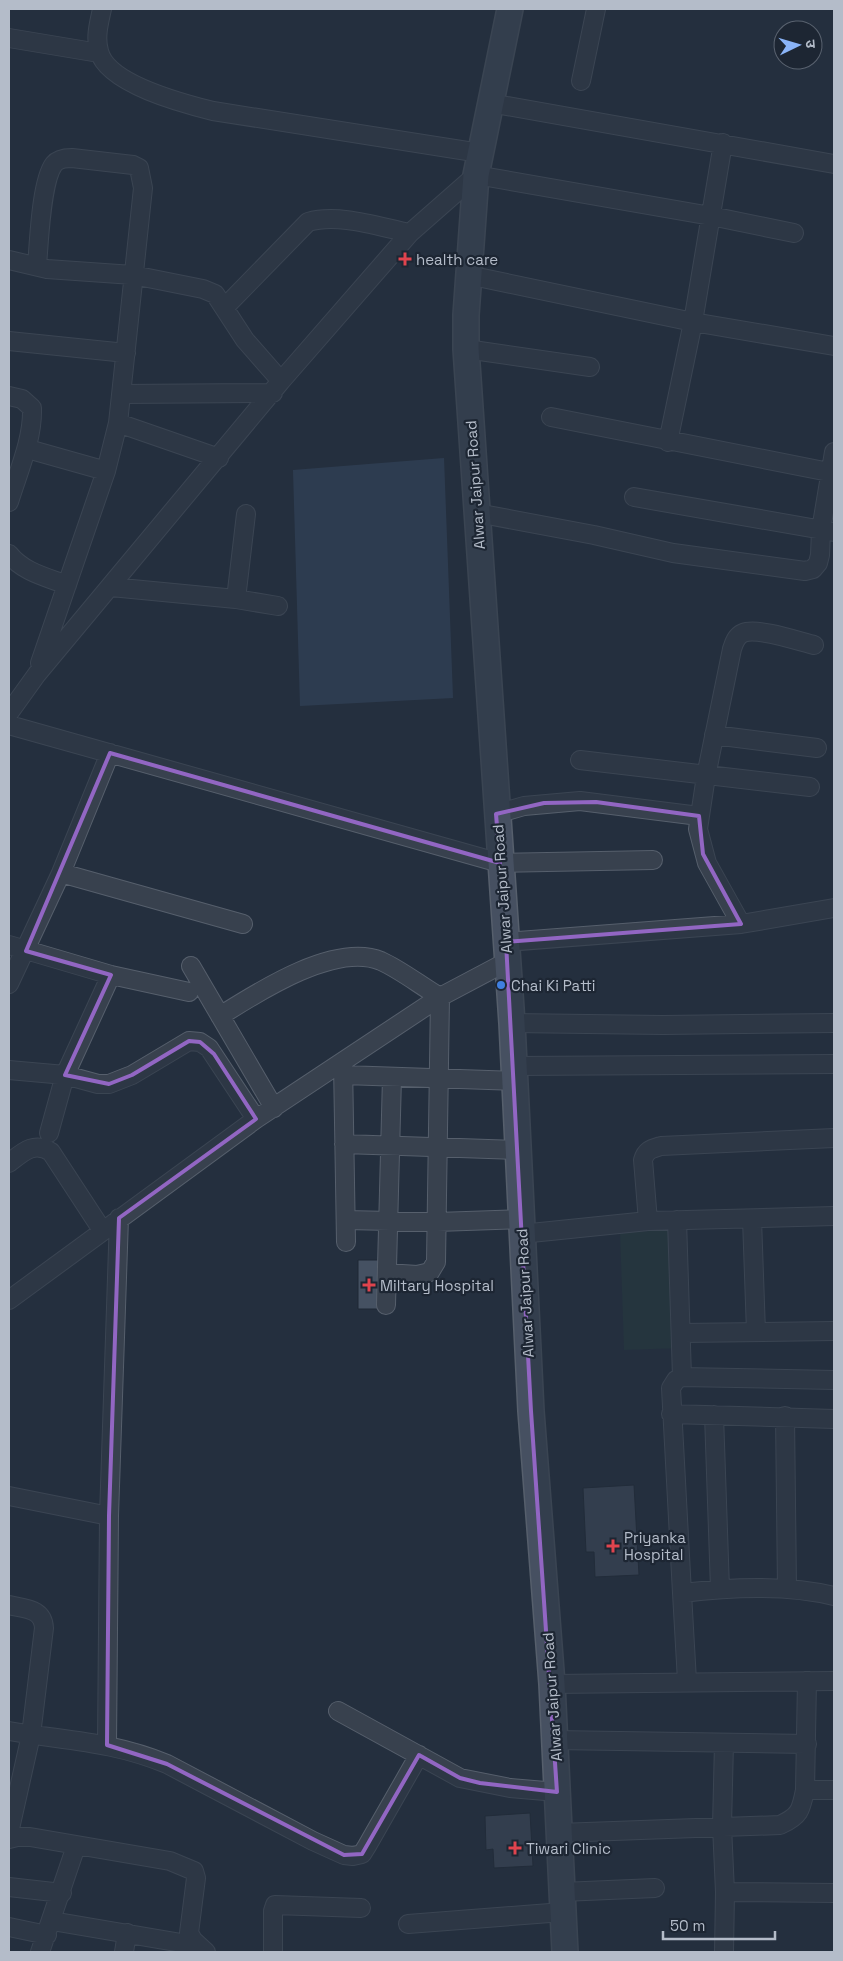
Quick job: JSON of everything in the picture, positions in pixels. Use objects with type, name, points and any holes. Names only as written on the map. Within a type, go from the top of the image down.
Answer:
[{"type":"main road","name":"Alwar Jaipur Road","points":[[510,9],[478,164],[468,275],[466,350],[496,814],[512,1023],[531,1411],[552,1684],[565,1952]]},
{"type":"street","points":[[102,9],[97,37],[99,53],[104,62],[120,76],[185,104],[326,130],[794,233]]},
{"type":"street","points":[[581,80],[596,9]]},
{"type":"street","points":[[9,38],[99,53]]},
{"type":"street","points":[[490,103],[834,164]]},
{"type":"street","points":[[668,442],[693,322],[723,143]]},
{"type":"street","points":[[37,266],[50,173],[54,163],[62,158],[72,158],[134,165],[139,168],[143,188],[118,423],[106,471],[37,674]]},
{"type":"street","points":[[9,713],[37,674],[277,387],[410,233],[478,164]]},
{"type":"street","points":[[225,306],[308,222],[317,219],[343,221],[410,233]]},
{"type":"street","points":[[9,260],[37,266],[133,275],[203,289],[215,294],[225,306],[277,387]]},
{"type":"street","points":[[468,275],[693,322],[834,346]]},
{"type":"street","points":[[9,341],[126,353]]},
{"type":"street","points":[[466,350],[590,367]]},
{"type":"street","points":[[122,394],[277,387]]},
{"type":"street","points":[[9,396],[22,399],[32,408],[32,421],[28,442],[9,502]]},
{"type":"street","points":[[551,418],[668,442],[833,472]]},
{"type":"street","points":[[118,423],[219,458]]},
{"type":"street","points":[[36,451],[106,471]]},
{"type":"street","points":[[477,513],[594,535],[673,553],[735,560],[796,571],[813,569],[818,563],[828,531],[834,452]]},
{"type":"street","points":[[634,498],[828,531]]},
{"type":"street","points":[[236,599],[246,514]]},
{"type":"street","points":[[9,554],[16,563],[28,570],[68,585]]},
{"type":"street","points":[[111,587],[236,599],[278,606]]},
{"type":"street","points":[[741,924],[703,854],[698,829],[706,776],[736,638],[743,633],[754,632],[814,645]]},
{"type":"street","points":[[9,725],[500,863],[654,860]]},
{"type":"street","points":[[714,736],[817,748]]},
{"type":"street","points":[[9,984],[61,873],[110,753]]},
{"type":"street","points":[[580,760],[810,787]]},
{"type":"street","points":[[496,814],[524,806],[580,801],[699,816]]},
{"type":"street","points":[[61,873],[243,924]]},
{"type":"street","points":[[9,1300],[102,1230],[256,1120],[344,1069],[440,997],[507,952],[741,924],[834,908]]},
{"type":"street","points":[[9,945],[111,976],[189,992]]},
{"type":"street","points":[[220,1016],[270,984],[286,977],[323,963],[359,957],[381,961],[440,997]]},
{"type":"street","points":[[191,966],[274,1108]]},
{"type":"street","points":[[49,1133],[65,1075],[111,976]]},
{"type":"street","points":[[387,1273],[417,1275],[430,1272],[436,1262],[440,997]]},
{"type":"street","points":[[512,1023],[663,1025],[834,1023]]},
{"type":"street","points":[[9,1070],[65,1075],[98,1084],[109,1084],[132,1075],[189,1041],[200,1042],[214,1054],[256,1120]]},
{"type":"street","points":[[344,1069],[392,1077],[439,1078],[834,1064]]},
{"type":"street","points":[[344,1069],[346,1242]]},
{"type":"street","points":[[386,1305],[392,1077]]},
{"type":"street","points":[[648,1221],[643,1160],[645,1153],[650,1149],[661,1146],[834,1138]]},
{"type":"street","points":[[344,1144],[518,1150]]},
{"type":"street","points":[[9,1164],[27,1149],[34,1147],[43,1147],[51,1152],[102,1230]]},
{"type":"street","points":[[346,1220],[437,1222],[521,1227],[648,1221],[752,1220],[834,1216]]},
{"type":"street","points":[[107,1745],[109,1516],[119,1218]]},
{"type":"street","points":[[677,1220],[682,1378]]},
{"type":"street","points":[[752,1220],[756,1332]]},
{"type":"street","points":[[681,1333],[834,1331]]},
{"type":"street","points":[[687,1681],[671,1388],[676,1380],[682,1378],[834,1380]]},
{"type":"street","points":[[671,1414],[834,1419]]},
{"type":"street","points":[[714,1415],[720,1588]]},
{"type":"street","points":[[785,1416],[786,1589]]},
{"type":"street","points":[[9,1496],[109,1516]]},
{"type":"street","points":[[682,1593],[720,1588],[786,1589],[812,1591],[834,1596]]},
{"type":"street","points":[[9,1605],[38,1613],[44,1620],[31,1735],[13,1794],[9,1833]]},
{"type":"street","points":[[552,1684],[687,1681],[834,1681]]},
{"type":"street","points":[[558,1833],[780,1825],[795,1818],[802,1806],[805,1790],[807,1681]]},
{"type":"street","points":[[338,1712],[460,1778],[480,1783],[557,1792]]},
{"type":"street","points":[[9,1731],[31,1735],[64,1737],[107,1745],[167,1764],[313,1841],[344,1855],[354,1856],[362,1854],[419,1755]]},
{"type":"street","points":[[555,1740],[807,1744]]},
{"type":"street","points":[[724,1742],[722,1826],[725,1892],[724,1952]]},
{"type":"street","points":[[805,1790],[834,1790]]},
{"type":"street","points":[[9,1839],[30,1837],[170,1861],[194,1871],[196,1885],[189,1933],[202,1949]]},
{"type":"street","points":[[40,1952],[62,1893],[76,1846]]},
{"type":"street","points":[[9,1888],[62,1893]]},
{"type":"street","points":[[408,1924],[656,1888]]},
{"type":"street","points":[[725,1892],[834,1893]]},
{"type":"street","points":[[273,1952],[273,1911],[275,1905],[362,1908]]},
{"type":"street","points":[[9,1927],[127,1933],[202,1949]]},
{"type":"street","points":[[124,1952],[127,1933]]},
{"type":"highlighted area","points":[[110,753],[500,863],[496,814],[544,803],[596,802],[699,816],[703,854],[741,924],[506,942],[531,1411],[557,1792],[480,1783],[460,1778],[419,1755],[362,1854],[344,1855],[167,1764],[107,1745],[109,1516],[119,1218],[256,1119],[214,1054],[200,1042],[189,1041],[132,1075],[109,1084],[65,1075],[111,975],[26,951]]},
{"type":"green space","points":[[678,1230],[682,1348],[624,1350],[620,1232]]},
{"type":"water","points":[[444,458],[453,698],[300,706],[293,470]]},
{"type":"building","points":[[358,1260],[379,1260],[379,1309],[358,1309]]},
{"type":"building","points":[[634,1485],[639,1575],[595,1577],[594,1552],[586,1552],[583,1488]]},
{"type":"building","points":[[530,1813],[533,1866],[494,1868],[493,1849],[486,1850],[485,1816]]},
{"type":"place","name":"health care","points":[[405,259]]},
{"type":"place","name":"Chai Ki Patti","points":[[501,985]]},
{"type":"place","name":"Miltary Hospital","points":[[369,1285]]},
{"type":"place","name":"Priyanka Hospital","points":[[613,1546]]},
{"type":"place","name":"Tiwari Clinic","points":[[515,1848]]}]
